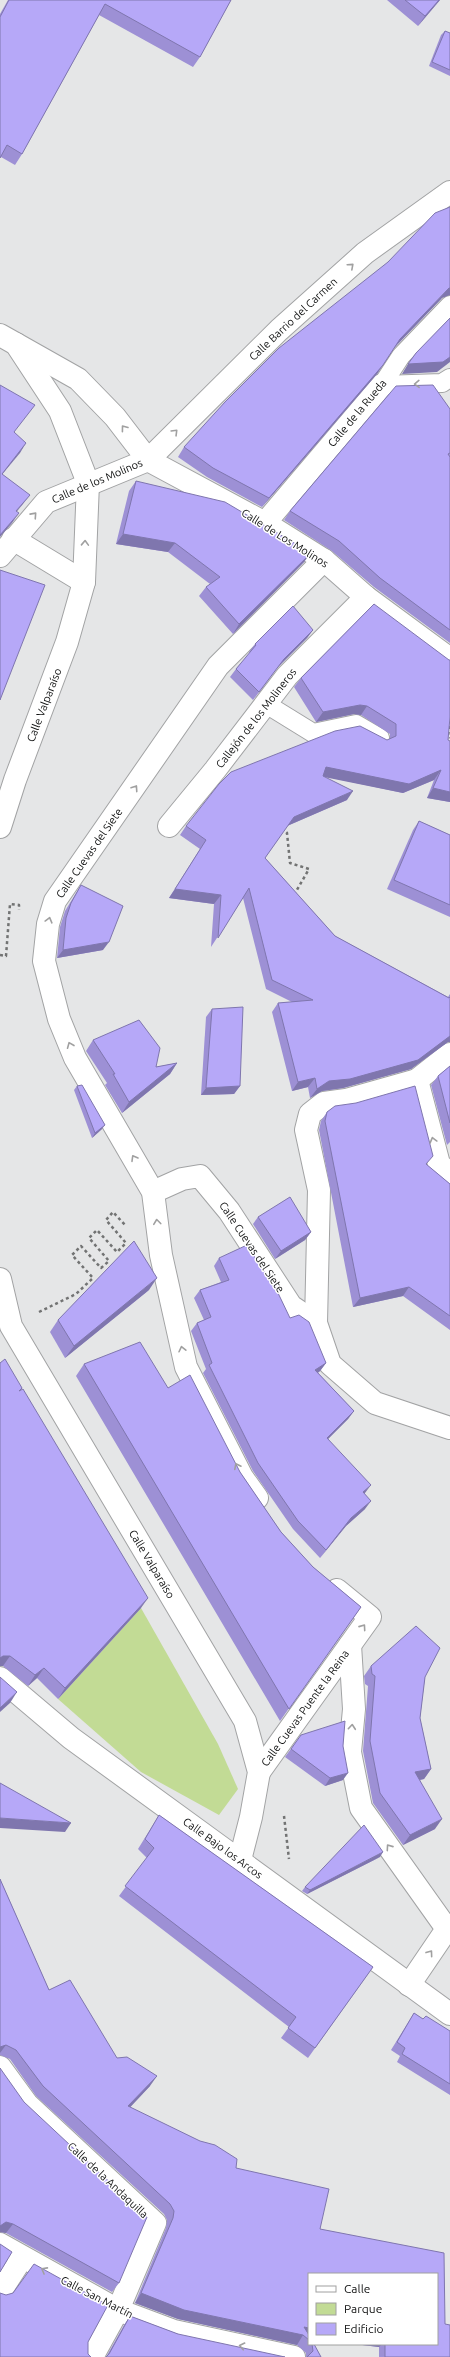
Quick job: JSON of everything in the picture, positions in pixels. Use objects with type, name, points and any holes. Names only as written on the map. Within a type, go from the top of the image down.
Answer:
[{"type":"street","name":"Calle Barrio del Carmen","points":[[148,460],[279,330],[365,253],[450,192]]},
{"type":"street","name":"Calle Valparaíso","points":[[8,340],[78,379],[116,417],[148,460]]},
{"type":"street","name":"Calle Valparaíso","points":[[0,827],[15,780],[67,642],[84,582],[88,483],[60,411],[8,340]]},
{"type":"street","name":"Calle de la Rueda","points":[[265,523],[382,384]]},
{"type":"street","name":"Calle de los Molinos","points":[[0,556],[46,502],[88,483],[148,460]]},
{"type":"street","name":"Calle de Los Molinos","points":[[148,460],[265,523],[324,560],[366,597],[450,659]]},
{"type":"street","points":[[13,539],[84,582]]},
{"type":"street","name":"Calle Cuevas del Siete","points":[[316,1323],[291,1306],[229,1211],[200,1176],[182,1179],[153,1192],[75,1058],[59,1019],[44,961],[48,924],[55,902],[218,666],[324,560]]},
{"type":"street","name":"Callejón de los Molineros","points":[[169,826],[287,676],[366,597]]},
{"type":"street","points":[[450,1054],[417,1080],[346,1100],[324,1103],[310,1114],[306,1130],[319,1190],[316,1323],[330,1364],[375,1403],[450,1428]]},
{"type":"street","points":[[417,1080],[439,1164],[450,1173]]},
{"type":"street","points":[[153,1192],[161,1256],[186,1367],[242,1476],[267,1513]]},
{"type":"street","name":"Calle Valparaíso","points":[[0,1279],[12,1326],[245,1721],[259,1772],[251,1817],[240,1860]]},
{"type":"street","name":"Calle Cuevas Puente la Reina","points":[[259,1772],[370,1617],[319,1575]]},
{"type":"street","name":"Calle Cuevas Puente la Reina","points":[[350,1644],[354,1709],[350,1752],[361,1808],[447,1929],[409,1985]]},
{"type":"street","name":"Calle Bajo los Arcos","points":[[0,1678],[71,1738],[450,2014]]},
{"type":"street","name":"Calle de la Andaquilla","points":[[0,2067],[27,2104],[154,2223],[118,2310]]},
{"type":"street","name":"Calle San Martín","points":[[0,2244],[22,2258],[118,2310],[174,2331],[294,2357]]},
{"type":"street","points":[[0,2292],[22,2258]]},
{"type":"street","points":[[92,2357],[118,2310]]},
{"type":"lane","name":"Calle de la Rueda","points":[[382,384],[401,356],[450,305]]},
{"type":"lane","points":[[382,384],[442,383],[450,378]]},
{"type":"lane","points":[[266,704],[313,733],[356,724],[382,739]]},
{"type":"path","points":[[450,726],[448,735],[450,738]]},
{"type":"path","points":[[277,822],[287,833],[290,863],[309,869],[294,894],[299,900]]},
{"type":"path","points":[[0,956],[6,956],[10,904],[19,905],[19,910]]},
{"type":"path","points":[[12,1326],[76,1294],[93,1278],[72,1254],[81,1246],[101,1268],[109,1260],[89,1238],[97,1230],[117,1252],[126,1243],[106,1220],[113,1212],[129,1229]]},
{"type":"green space","points":[[141,1608],[218,1744],[238,1789],[219,1815],[141,1772],[58,1699]]},
{"type":"building","points":[[9,0],[231,0],[200,57],[105,4],[22,154],[7,145],[0,158],[0,17]]},
{"type":"building","points":[[405,0],[439,0],[425,16]]},
{"type":"building","points":[[445,31],[450,33],[450,70],[432,62]]},
{"type":"building","points":[[450,207],[450,288],[400,339],[383,365],[269,498],[213,468],[184,447],[225,402],[279,348],[388,262],[435,213]]},
{"type":"building","points":[[450,318],[450,357],[443,362],[408,364],[416,353]]},
{"type":"building","points":[[0,385],[35,405],[14,432],[26,443],[2,474],[30,495],[16,511],[19,513],[0,535]]},
{"type":"building","points":[[433,385],[450,409],[450,453],[448,454],[450,457],[450,630],[380,578],[339,541],[290,511],[396,386]]},
{"type":"building","points":[[136,481],[225,502],[311,553],[239,624],[206,587],[220,577],[175,543],[123,534]]},
{"type":"building","points":[[0,570],[45,585],[0,700]]},
{"type":"building","points":[[374,604],[450,660],[450,717],[448,740],[450,741],[450,792],[433,788],[441,770],[409,784],[326,767],[323,776],[353,791],[294,817],[265,858],[335,936],[449,998],[450,997],[450,1036],[418,1060],[350,1079],[329,1081],[317,1089],[315,1078],[298,1082],[278,1003],[313,1000],[272,980],[249,888],[218,938],[221,895],[175,889],[206,840],[186,826],[219,784],[231,772],[335,731],[360,726],[387,740],[396,736],[396,724],[367,706],[360,705],[323,712],[301,678]]},
{"type":"building","points":[[293,606],[313,630],[284,659],[259,692],[236,669],[256,645],[255,644]]},
{"type":"building","points":[[419,821],[450,835],[450,905],[394,880]]},
{"type":"building","points":[[81,885],[123,906],[109,942],[63,950],[66,918],[71,903]]},
{"type":"building","points":[[243,1007],[240,1086],[206,1088],[212,1009]]},
{"type":"building","points":[[139,1020],[160,1048],[156,1067],[177,1063],[129,1102],[113,1074],[115,1074],[93,1040]]},
{"type":"building","points":[[450,1066],[450,1123],[438,1076]]},
{"type":"building","points":[[82,1085],[105,1125],[95,1133],[77,1086]]},
{"type":"building","points":[[415,1086],[433,1156],[426,1164],[450,1184],[450,1316],[409,1287],[360,1298],[325,1121],[327,1112],[335,1106],[356,1103]]},
{"type":"building","points":[[290,1197],[311,1232],[281,1251],[258,1217]]},
{"type":"building","points":[[134,1241],[157,1278],[74,1346],[58,1320]]},
{"type":"building","points":[[247,1245],[278,1293],[290,1318],[299,1315],[309,1322],[326,1363],[315,1370],[354,1411],[327,1438],[371,1485],[363,1492],[371,1501],[351,1518],[326,1550],[298,1521],[258,1463],[209,1365],[212,1363],[197,1323],[211,1317],[200,1290],[229,1280],[219,1258]]},
{"type":"building","points":[[140,1342],[168,1388],[190,1375],[240,1472],[281,1532],[313,1567],[361,1607],[289,1709],[84,1364]]},
{"type":"building","points":[[5,1359],[22,1388],[19,1391],[23,1389],[148,1598],[65,1688],[44,1668],[35,1675],[10,1656],[3,1656],[0,1658],[0,1363]]},
{"type":"building","points":[[416,1626],[440,1648],[425,1677],[420,1718],[431,1769],[415,1772],[442,1819],[410,1835],[380,1793],[370,1741],[375,1676],[372,1674],[371,1666]]},
{"type":"building","points":[[0,1677],[17,1692],[0,1708]]},
{"type":"building","points":[[345,1721],[343,1746],[348,1773],[330,1778],[291,1749],[301,1735]]},
{"type":"building","points":[[0,1783],[71,1823],[0,1818]]},
{"type":"building","points":[[159,1815],[373,1967],[315,2048],[288,2028],[296,2017],[125,1886],[154,1848],[145,1839]]},
{"type":"building","points":[[364,1825],[383,1852],[310,1890],[305,1887]]},
{"type":"building","points":[[0,1879],[49,1990],[70,1980],[117,2058],[127,2057],[157,2076],[128,2106],[200,2141],[215,2145],[237,2159],[236,2168],[329,2189],[320,2229],[444,2253],[445,2324],[450,2325],[450,2357],[385,2357],[385,2345],[438,2345],[438,2273],[308,2273],[308,2328],[304,2327],[308,2333],[308,2339],[303,2335],[184,2310],[141,2293],[173,2218],[174,2211],[170,2204],[43,2086],[16,2050],[6,2045],[0,2047]]},
{"type":"building","points":[[414,2013],[423,2019],[426,2016],[450,2031],[450,2084],[402,2054],[405,2048],[397,2042]]},
{"type":"building","points":[[0,2068],[24,2102],[147,2217],[119,2283],[13,2224],[6,2222],[0,2226]]},
{"type":"building","points":[[0,2244],[12,2252],[0,2272]]},
{"type":"building","points":[[34,2264],[108,2305],[88,2342],[88,2354],[91,2357],[0,2357],[0,2293],[6,2295],[13,2293]]},
{"type":"building","points":[[130,2316],[178,2334],[285,2357],[106,2357]]},
{"type":"building","points":[[312,2345],[315,2345],[321,2357],[307,2357],[313,2351]]}]
